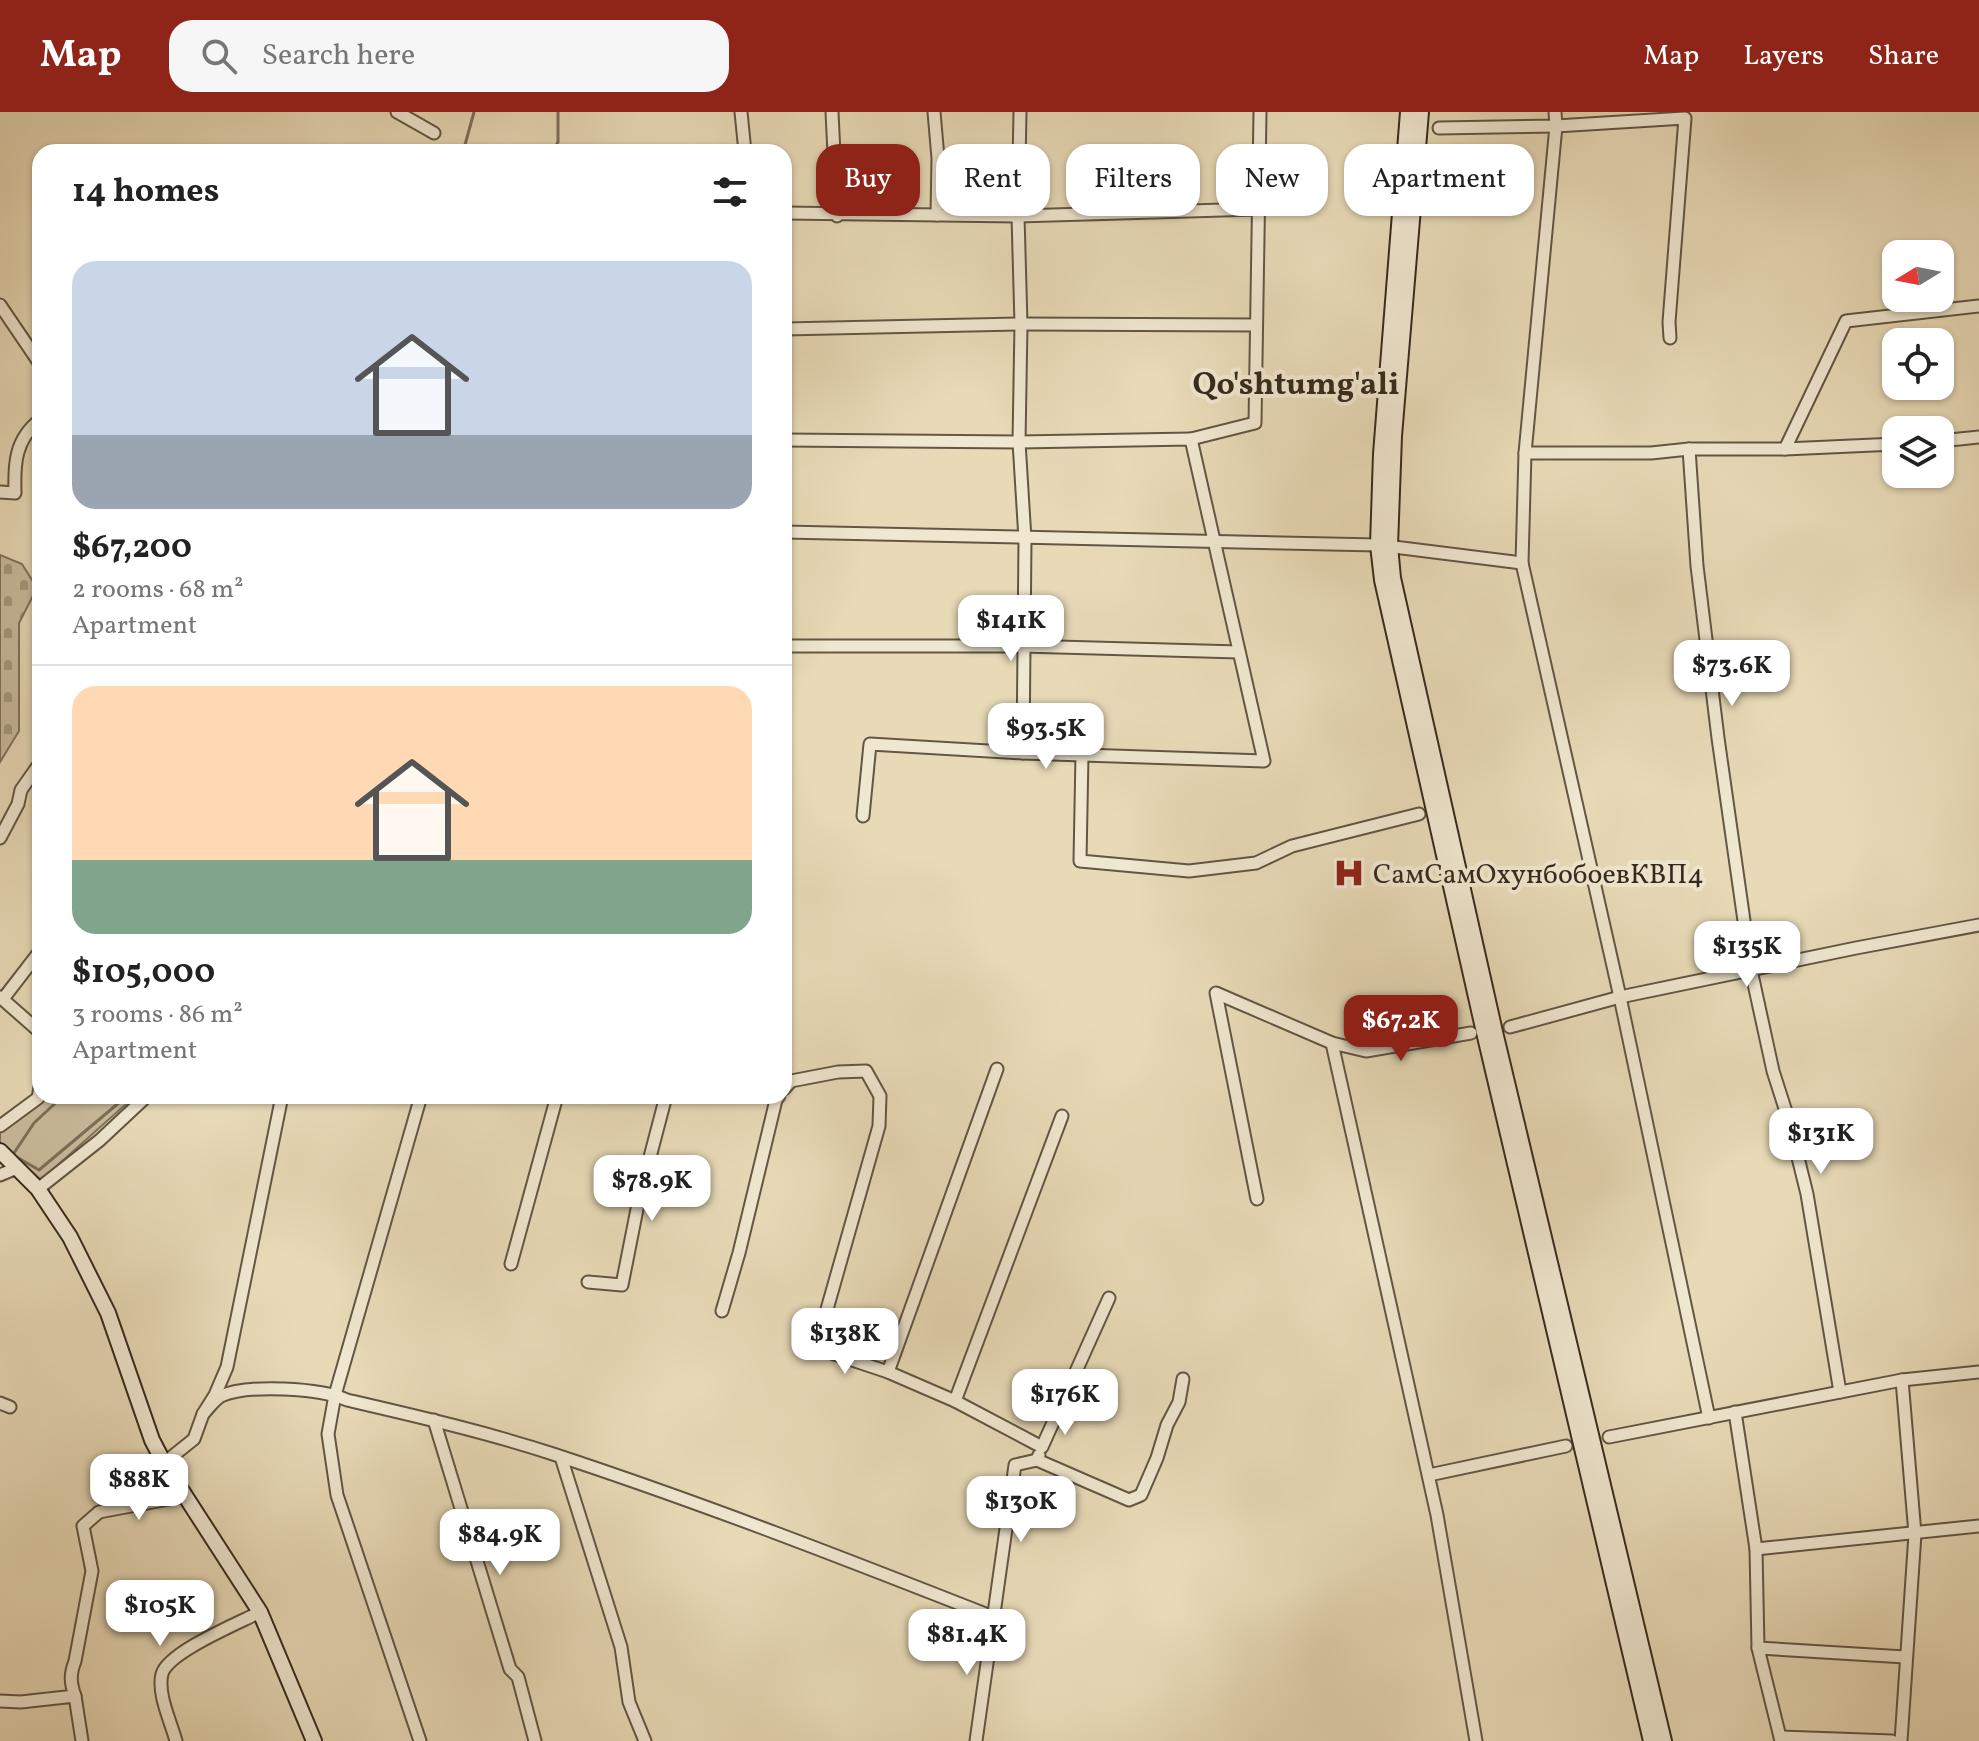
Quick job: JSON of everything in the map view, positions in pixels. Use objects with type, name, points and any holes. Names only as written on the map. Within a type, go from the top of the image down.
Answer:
[{"type":"main road","points":[[1408,112],[1382,439],[1384,545],[1495,1032],[1664,1741]]},
{"type":"main road","points":[[1421,112],[1382,580],[1483,1028],[1651,1741]]},
{"type":"main road","points":[[0,1151],[38,1189],[70,1237],[108,1313],[152,1440],[260,1612],[314,1741]]},
{"type":"street","points":[[397,112],[434,133]]},
{"type":"street","points":[[741,112],[744,144]]},
{"type":"street","points":[[832,112],[834,144]]},
{"type":"street","points":[[934,112],[937,144]]},
{"type":"street","points":[[1019,144],[1020,112]]},
{"type":"street","points":[[1259,144],[1260,112]]},
{"type":"street","points":[[1555,112],[1525,453],[1522,563],[1620,997],[1709,1418]]},
{"type":"street","points":[[1439,128],[1556,126],[1685,118],[1670,338]]},
{"type":"street","points":[[1050,215],[1216,210]]},
{"type":"street","points":[[792,213],[816,215]]},
{"type":"street","points":[[1018,216],[1021,324],[1019,442],[1025,539],[1023,753]]},
{"type":"street","points":[[792,440],[1019,442],[1191,439],[1255,423],[1257,216]]},
{"type":"street","points":[[0,305],[32,352]]},
{"type":"street","points":[[1785,449],[1846,321],[1979,306]]},
{"type":"street","points":[[792,329],[1021,324],[1256,325]]},
{"type":"street","points":[[0,492],[15,493],[14,461],[18,447],[32,430]]},
{"type":"street","points":[[1954,440],[1979,437]]},
{"type":"street","points":[[863,816],[870,744],[1264,761],[1191,439]]},
{"type":"street","points":[[1525,453],[1651,453],[1689,449],[1882,445]]},
{"type":"street","points":[[1689,449],[1697,566],[1751,970],[1773,1071],[1807,1194],[1840,1392]]},
{"type":"street","points":[[792,532],[1384,545],[1522,563]]},
{"type":"street","points":[[792,646],[1022,646],[1239,652]]},
{"type":"street","points":[[1082,755],[1080,861],[1189,871],[1256,863],[1292,846],[1419,814]]},
{"type":"street","points":[[0,838],[18,804],[21,790],[32,774]]},
{"type":"street","points":[[1510,1027],[1620,997],[1979,925]]},
{"type":"street","points":[[32,961],[1,998],[32,1025]]},
{"type":"street","points":[[1257,1199],[1216,993],[1332,1043],[1366,1051],[1471,1033]]},
{"type":"street","points":[[1332,1043],[1429,1475],[1476,1741]]},
{"type":"street","points":[[888,1372],[997,1069]]},
{"type":"street","points":[[792,1081],[838,1072],[866,1071],[880,1096],[879,1126],[816,1348],[888,1372],[955,1401],[1042,1447]]},
{"type":"street","points":[[0,1126],[32,1102]]},
{"type":"street","points":[[38,1189],[100,1140],[138,1104]]},
{"type":"street","points":[[164,1463],[194,1439],[227,1367],[280,1104]]},
{"type":"street","points":[[419,1104],[335,1395],[328,1434],[337,1495],[420,1741]]},
{"type":"street","points":[[511,1264],[555,1104]]},
{"type":"street","points":[[588,1282],[622,1285],[639,1199],[664,1104]]},
{"type":"street","points":[[722,1311],[775,1104]]},
{"type":"street","points":[[955,1401],[1062,1116]]},
{"type":"street","points":[[0,1175],[17,1168]]},
{"type":"street","points":[[1037,1460],[1109,1298]]},
{"type":"street","points":[[1609,1437],[1902,1380],[1979,1372]]},
{"type":"street","points":[[976,1741],[1015,1465],[1037,1460],[1129,1500],[1141,1495],[1167,1425],[1179,1402],[1183,1379]]},
{"type":"street","points":[[1901,1741],[1915,1534],[1902,1380]]},
{"type":"street","points":[[203,1414],[217,1398],[239,1390],[260,1388],[335,1395],[434,1420],[561,1457],[787,1537],[993,1617]]},
{"type":"street","points":[[1735,1412],[1756,1549],[1758,1648],[1781,1739],[1892,1741]]},
{"type":"street","points":[[434,1420],[510,1669],[518,1677],[535,1741]]},
{"type":"street","points":[[1429,1475],[1566,1446]]},
{"type":"street","points":[[561,1457],[621,1647],[629,1702],[645,1741]]},
{"type":"street","points":[[82,1741],[70,1672],[75,1661],[92,1571],[83,1526],[99,1512],[185,1496]]},
{"type":"street","points":[[1756,1549],[1979,1526]]},
{"type":"street","points":[[176,1741],[161,1687],[161,1676],[166,1665],[199,1643],[260,1612]]},
{"type":"street","points":[[1758,1648],[1905,1657]]},
{"type":"street","points":[[0,1701],[75,1696]]},
{"type":"green space","points":[[0,555],[22,564],[32,580],[32,598],[19,623],[19,731],[0,762]]},
{"type":"green space","points":[[35,1104],[126,1104],[41,1180],[0,1143],[0,1131]]},
{"type":"waterway","points":[[465,144],[474,112]]},
{"type":"waterway","points":[[557,144],[558,112]]},
{"type":"waterway","points":[[14,1153],[34,1123],[54,1104]]},
{"type":"waterway","points":[[13,1155],[39,1170],[117,1104]]},
{"type":"place","name":"СамСамОхунбобоевКВП4","points":[[1349,873]]},
{"type":"district","name":"Qo'shtumg'ali","points":[[1296,383]]}]
